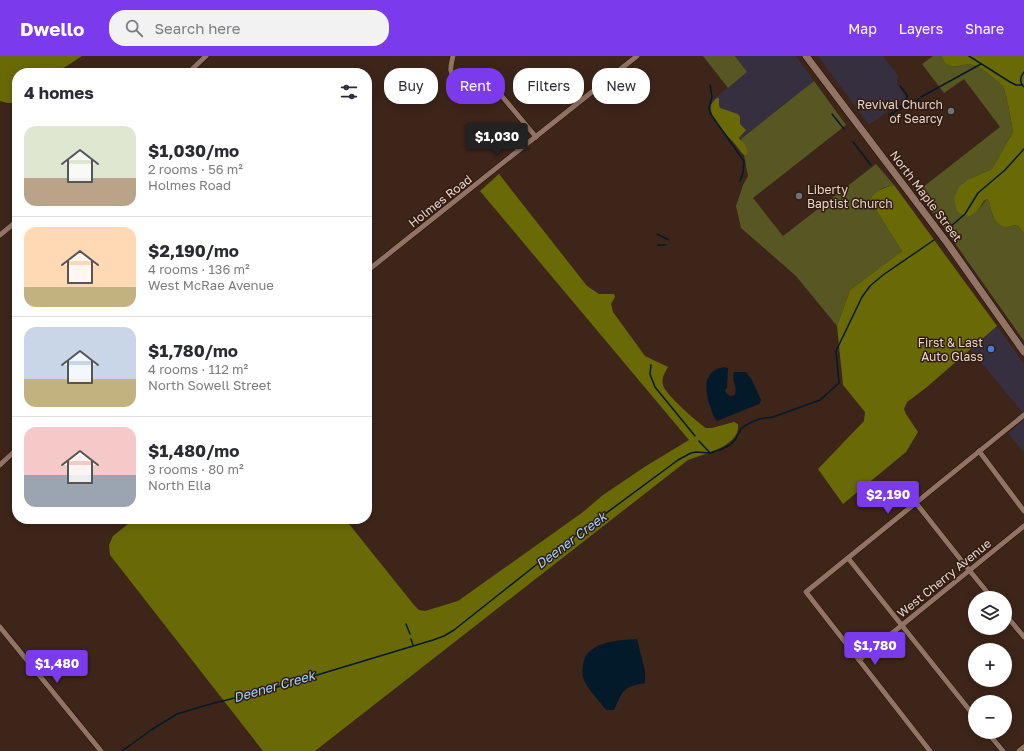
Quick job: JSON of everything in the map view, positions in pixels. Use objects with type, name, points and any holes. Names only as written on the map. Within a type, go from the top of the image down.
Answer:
[{"type":"main road","name":"North Maple Street","points":[[806,56],[948,244],[1024,352]]},
{"type":"street","points":[[193,68],[206,56]]},
{"type":"street","points":[[453,56],[451,72],[455,79],[467,86],[488,82],[491,83],[536,137]]},
{"type":"street","name":"Holmes Road","points":[[372,267],[637,56]]},
{"type":"street","points":[[0,234],[12,225]]},
{"type":"street","points":[[930,751],[806,592],[1024,415]]},
{"type":"street","points":[[980,450],[1024,511]]},
{"type":"street","points":[[0,465],[12,454]]},
{"type":"street","points":[[916,503],[986,591]]},
{"type":"street","name":"West Cherry Avenue","points":[[859,660],[1024,526]]},
{"type":"street","points":[[848,558],[968,708]]},
{"type":"street","points":[[1012,623],[1024,638]]},
{"type":"street","points":[[0,627],[101,751]]},
{"type":"street","points":[[992,739],[1003,751]]},
{"type":"street","points":[[1019,751],[1024,747]]},
{"type":"shaded area","points":[[0,56],[82,56],[64,68],[12,68],[12,103],[0,101]]},
{"type":"shaded area","points":[[703,56],[735,56],[747,72],[728,88]]},
{"type":"shaded area","points":[[735,56],[796,56],[814,81],[741,139],[711,101],[747,72]]},
{"type":"shaded area","points":[[818,56],[883,56],[898,75],[897,84],[906,97],[869,125]]},
{"type":"shaded area","points":[[933,56],[941,56],[944,62],[952,66],[976,66],[993,78],[1003,87],[1004,90],[1013,132],[992,169],[969,179],[978,210],[987,199],[989,201],[993,217],[1007,227],[1017,225],[1024,233],[1024,341],[918,191],[1000,127],[964,79],[944,93],[922,64]]},
{"type":"shaded area","points":[[941,56],[1024,56],[1024,233],[1017,225],[1007,227],[999,224],[994,217],[987,199],[978,210],[970,216],[963,215],[957,211],[954,198],[959,187],[969,179],[992,169],[1013,132],[1006,95],[1001,84],[976,66],[951,66],[944,62]]},
{"type":"shaded area","points":[[814,81],[846,125],[753,198],[783,236],[876,164],[894,185],[882,188],[870,201],[902,251],[850,290],[837,326],[796,276],[741,228],[736,206],[743,185],[748,176],[744,155],[746,155],[741,139]]},
{"type":"shaded area","points":[[717,98],[719,98],[720,108],[738,114],[740,117],[740,124],[746,130],[739,138],[745,145],[748,152],[746,155],[741,152],[717,124],[713,117],[711,105]]},
{"type":"shaded area","points":[[499,174],[587,286],[599,294],[614,294],[615,297],[611,304],[613,312],[645,356],[668,367],[663,378],[663,385],[669,395],[706,428],[712,428],[734,422],[738,424],[737,432],[734,438],[720,448],[688,460],[315,751],[263,751],[110,555],[109,545],[113,536],[128,524],[349,524],[414,605],[419,610],[425,611],[458,601],[583,512],[603,495],[646,466],[689,440],[480,191]]},
{"type":"shaded area","points":[[894,185],[997,326],[927,387],[907,402],[904,409],[918,432],[906,452],[843,504],[818,469],[864,421],[865,412],[843,385],[837,326],[850,290],[902,251],[870,201],[874,194],[883,188]]},
{"type":"shaded area","points":[[997,326],[1024,364],[1023,413],[970,349]]},
{"type":"shaded area","points":[[1024,420],[1024,453],[1008,433]]},
{"type":"water","points":[[724,367],[728,368],[727,388],[725,390],[726,393],[730,396],[735,395],[736,389],[733,378],[734,372],[746,372],[752,380],[761,400],[759,404],[717,421],[708,400],[706,388],[709,377],[712,373],[717,369]]},
{"type":"water","points":[[637,639],[645,671],[645,683],[632,686],[625,690],[614,710],[606,710],[583,678],[582,672],[585,659],[589,652],[595,647],[621,640]]},
{"type":"waterway","points":[[969,56],[1010,82],[1016,85],[1022,85]]},
{"type":"waterway","points":[[921,97],[981,64]]},
{"type":"waterway","name":"Deener Creek","points":[[1024,72],[1021,80],[1024,87]]},
{"type":"waterway","points":[[710,85],[712,97],[709,108],[710,113],[744,161],[743,173],[740,181]]},
{"type":"waterway","points":[[900,86],[907,95],[907,99],[900,107]]},
{"type":"waterway","points":[[889,115],[919,99]]},
{"type":"waterway","points":[[832,114],[844,129]]},
{"type":"waterway","points":[[853,142],[871,165]]},
{"type":"waterway","name":"Deener Creek","points":[[949,228],[965,214],[978,193],[1005,170],[1024,149]]},
{"type":"waterway","points":[[657,234],[669,240]]},
{"type":"waterway","name":"Deener Creek","points":[[122,751],[151,730],[177,714],[274,688],[444,636],[454,630],[536,565],[678,460],[691,453],[710,453],[722,449],[730,445],[735,440],[741,429],[746,425],[759,419],[773,417],[820,400],[839,383],[836,351],[862,297],[870,286],[883,275],[934,240]]},
{"type":"waterway","points":[[658,245],[666,245]]},
{"type":"waterway","points":[[651,365],[650,374],[655,387],[695,436]]},
{"type":"waterway","points":[[699,441],[710,453]]},
{"type":"waterway","points":[[406,624],[410,634]]},
{"type":"waterway","points":[[411,639],[413,645]]},
{"type":"place","name":"Revival Church of Searcy","points":[[951,111]]},
{"type":"place","name":"Liberty Baptist Church","points":[[799,196]]},
{"type":"place","name":"First & Last Auto Glass","points":[[991,349]]}]
